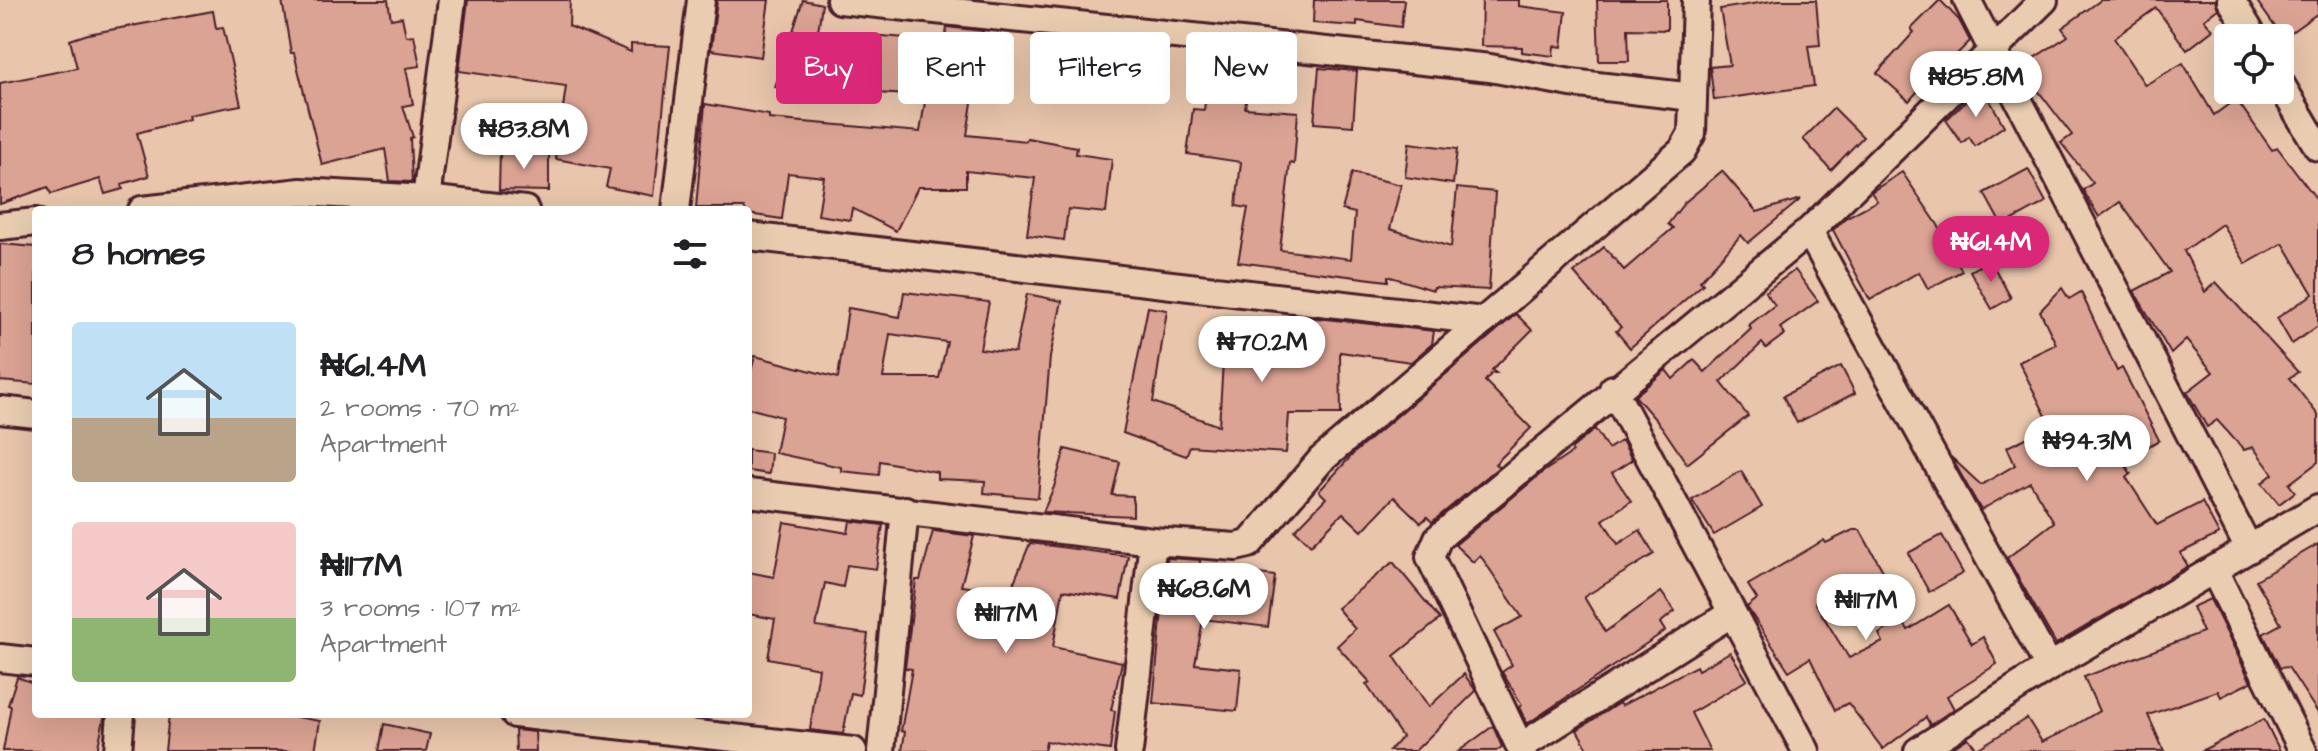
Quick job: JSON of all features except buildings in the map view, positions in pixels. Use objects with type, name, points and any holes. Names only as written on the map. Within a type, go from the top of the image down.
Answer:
[{"type":"street","points":[[426,199],[452,0]]},
{"type":"street","points":[[676,206],[701,0]]},
{"type":"street","points":[[840,0],[1475,66],[1571,83],[1693,97]]},
{"type":"street","points":[[752,493],[1153,541],[1236,547],[1249,544],[1321,460],[1675,159],[1692,133],[1696,0]]},
{"type":"street","points":[[1967,0],[2249,549]]},
{"type":"street","points":[[1732,613],[1521,749],[1430,557],[1438,538],[1613,389],[1809,231],[2044,0]]},
{"type":"street","points":[[2231,0],[2246,24]]},
{"type":"street","points":[[2292,104],[2318,147]]},
{"type":"street","points":[[177,206],[301,192],[489,206]]},
{"type":"street","points":[[0,226],[32,222]]},
{"type":"street","points":[[1809,231],[2049,667]]},
{"type":"street","points":[[752,236],[1484,321]]},
{"type":"street","points":[[1613,389],[1806,751]]},
{"type":"street","points":[[0,410],[32,414]]},
{"type":"street","points":[[1918,751],[2049,667],[2318,508]]},
{"type":"street","points":[[881,751],[905,510]]},
{"type":"street","points":[[1129,751],[1153,541]]},
{"type":"street","points":[[2214,570],[2303,751]]},
{"type":"street","points":[[0,658],[32,662]]},
{"type":"street","points":[[118,751],[121,718]]},
{"type":"street","points":[[552,718],[853,751]]}]
